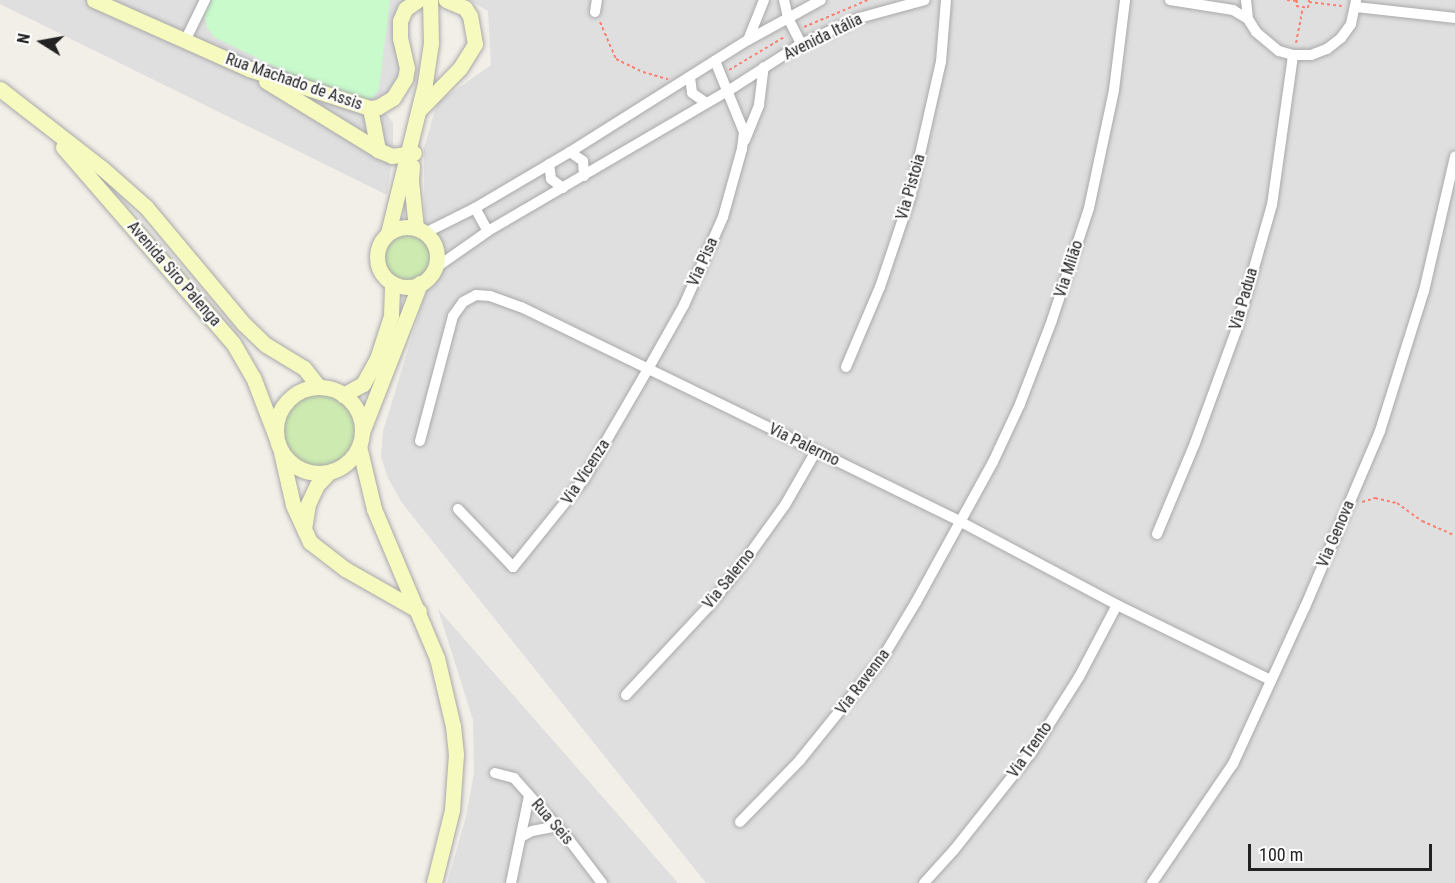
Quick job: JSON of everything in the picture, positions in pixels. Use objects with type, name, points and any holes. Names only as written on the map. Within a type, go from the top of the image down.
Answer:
[{"type":"main road","name":"Rua Machado de Assis","points":[[94,0],[249,69],[370,108],[378,107],[393,98],[405,79],[407,68],[400,38],[400,21],[405,9],[418,0]]},
{"type":"main road","points":[[420,283],[411,286],[392,283],[379,268],[377,259],[378,249],[388,233],[411,153],[431,43],[430,0]]},
{"type":"main road","points":[[420,109],[460,68],[475,44],[470,16],[465,8],[446,0]]},
{"type":"main road","points":[[249,69],[378,150],[392,156],[411,153]]},
{"type":"main road","name":"Avenida Siro Palenga","points":[[0,89],[129,192],[167,231],[244,324],[266,345],[304,368],[318,386]]},
{"type":"main road","points":[[370,108],[378,150]]},
{"type":"main road","name":"Avenida Siro Palenga","points":[[45,127],[233,343],[253,377],[279,444],[293,505],[304,532]]},
{"type":"main road","points":[[411,153],[411,181],[420,230],[435,249],[434,269],[420,283],[360,439],[352,458],[341,467],[328,472],[314,474],[301,470],[289,462],[279,444],[276,423],[281,410],[290,398],[302,390],[318,386],[343,395],[354,405],[360,418],[360,439],[375,510],[419,611],[445,687],[456,754],[452,810],[434,883]]},
{"type":"main road","points":[[115,206],[129,192]]},
{"type":"main road","points":[[388,233],[406,227],[420,230]]},
{"type":"main road","points":[[343,395],[363,384],[377,359],[391,316],[392,283]]},
{"type":"main road","points":[[328,472],[308,504],[304,532],[310,542],[330,559],[419,611]]},
{"type":"street","points":[[184,41],[205,0]]},
{"type":"street","points":[[595,12],[597,0]]},
{"type":"street","points":[[748,40],[764,0]]},
{"type":"street","points":[[784,0],[788,18],[801,44]]},
{"type":"street","name":"Avenida Itália","points":[[420,230],[475,208],[570,152],[748,40],[821,0]]},
{"type":"street","name":"Avenida Itália","points":[[434,269],[488,231],[705,102],[728,91],[801,44],[859,18],[925,0]]},
{"type":"street","name":"Via Pistoia","points":[[846,367],[880,287],[910,198],[941,62],[946,0]]},
{"type":"street","name":"Via Milão","points":[[961,522],[1020,404],[1052,320],[1089,208],[1114,90],[1125,0]]},
{"type":"street","points":[[1170,0],[1233,10],[1248,19],[1266,43],[1293,55],[1311,55],[1327,49],[1341,38],[1351,24],[1356,4],[1455,18]]},
{"type":"street","points":[[1246,0],[1248,19]]},
{"type":"street","name":"Via Padua","points":[[1157,534],[1195,443],[1236,331],[1272,205],[1293,55]]},
{"type":"street","points":[[715,60],[728,91]]},
{"type":"street","name":"Via Pisa","points":[[648,369],[684,305],[723,217],[742,149],[759,105],[764,68]]},
{"type":"street","points":[[690,78],[692,93],[705,102]]},
{"type":"street","name":"Via Pisa","points":[[728,91],[744,132],[742,149]]},
{"type":"street","points":[[570,152],[582,161],[584,176]]},
{"type":"street","name":"Via Genova","points":[[1152,883],[1233,764],[1380,431],[1401,371],[1443,217],[1455,157]]},
{"type":"street","points":[[549,164],[551,179],[563,188]]},
{"type":"street","points":[[475,208],[488,231]]},
{"type":"street","name":"Via Palermo","points":[[420,441],[453,316],[463,302],[476,295],[490,296],[521,308],[961,522],[1117,605],[1271,680]]},
{"type":"street","name":"Via Vicenza","points":[[458,509],[513,567],[584,479],[648,369]]},
{"type":"street","name":"Via Salerno","points":[[626,695],[709,606],[744,562],[785,505],[816,451]]},
{"type":"street","name":"Via Ravenna","points":[[740,822],[800,760],[883,657],[961,522]]},
{"type":"street","name":"Via Trento","points":[[924,883],[954,850],[1031,753],[1079,677],[1117,605]]},
{"type":"street","name":"Rua Seis","points":[[495,773],[514,778],[557,826],[602,883]]},
{"type":"street","points":[[511,883],[523,836],[529,796]]},
{"type":"street","points":[[523,836],[532,831],[557,826]]},
{"type":"path","points":[[721,75],[795,32],[868,0]]},
{"type":"path","points":[[1287,0],[1297,1],[1296,6],[1308,8],[1309,1],[1356,4]]},
{"type":"path","points":[[1293,55],[1303,7]]},
{"type":"path","points":[[595,12],[616,59],[643,72],[664,76],[678,85]]},
{"type":"path","points":[[1347,505],[1375,498],[1397,503],[1422,521],[1455,536]]},
{"type":"shaded area","points":[[0,0],[418,0],[405,9],[407,68],[380,106],[393,123],[393,155],[387,195],[0,4]]},
{"type":"shaded area","points":[[469,0],[1455,0],[1455,883],[706,883],[402,503],[388,478],[381,457],[383,431],[425,294],[424,148],[437,103],[491,65],[488,11]]},
{"type":"shaded area","points":[[438,609],[678,883],[447,883],[466,817],[474,773],[473,720]]},
{"type":"green space","points":[[212,0],[390,0],[379,89],[373,98],[360,103],[344,100],[214,37],[207,27],[204,13]]},
{"type":"green space","points":[[407,233],[424,240],[431,257],[424,274],[407,281],[390,274],[383,257],[390,240]]},
{"type":"green space","points":[[326,394],[345,404],[353,416],[355,430],[353,444],[345,456],[333,464],[312,466],[293,456],[285,444],[283,423],[293,404],[305,396]]}]
